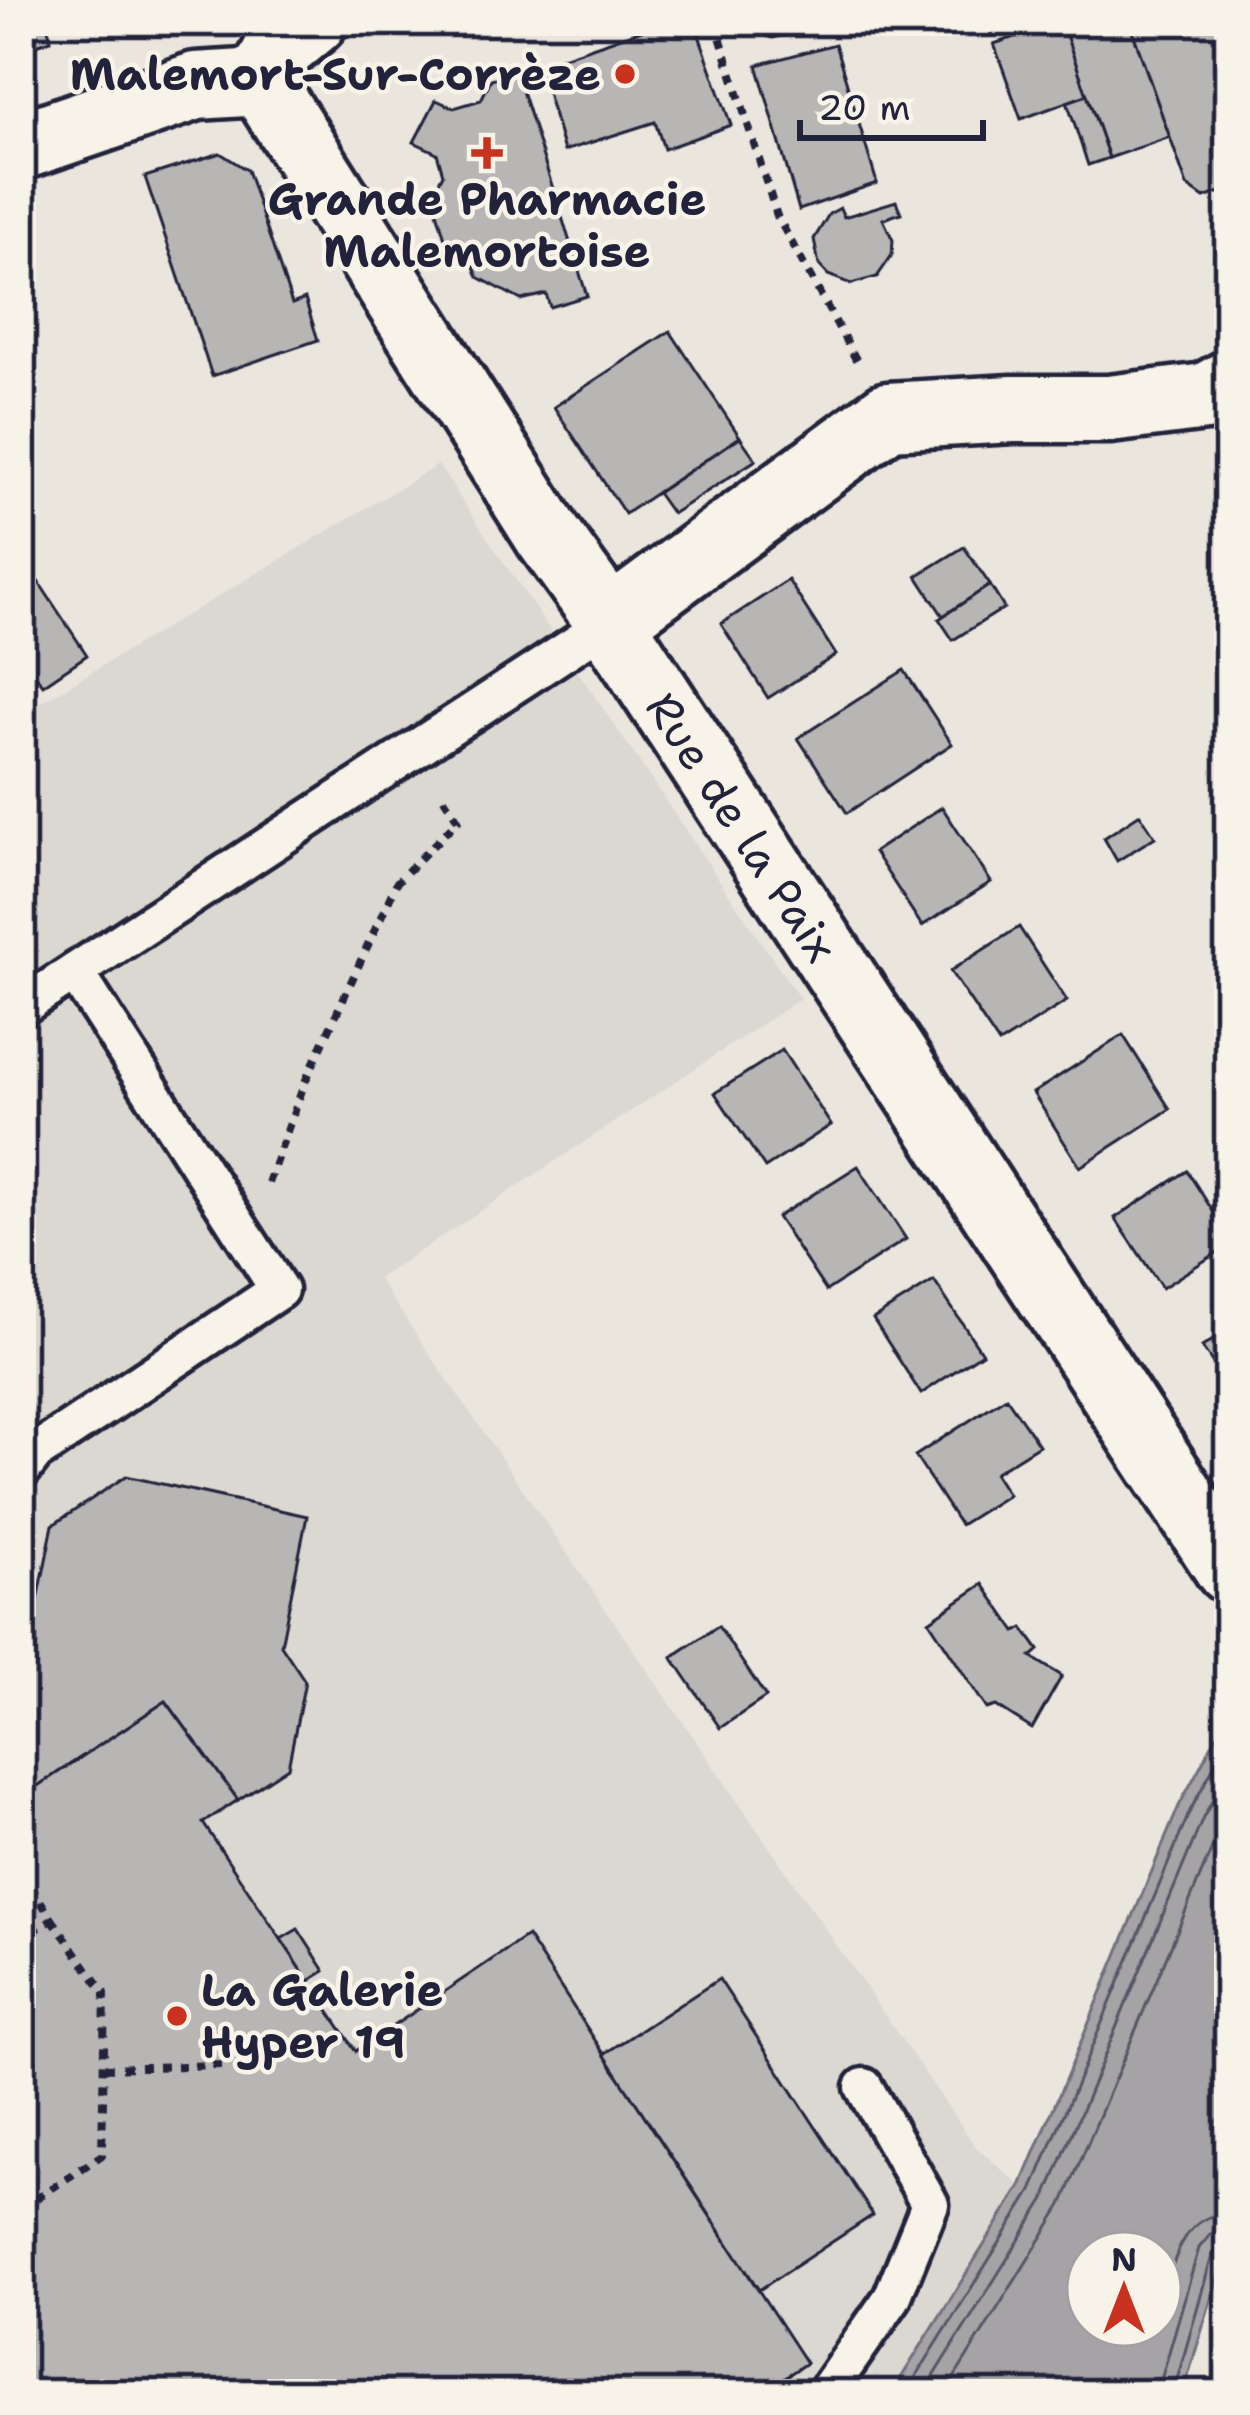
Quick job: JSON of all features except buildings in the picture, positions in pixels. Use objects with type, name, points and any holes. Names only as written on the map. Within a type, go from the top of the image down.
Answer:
[{"type":"street","points":[[21,146],[196,86],[261,82],[277,51],[313,21]]},
{"type":"street","name":"Rue de la Paix","points":[[261,82],[549,537],[610,622],[1229,1569]]},
{"type":"street","points":[[610,622],[888,416],[1109,409],[1206,397],[1229,384]]},
{"type":"lane","points":[[21,1007],[610,622]]},
{"type":"lane","points":[[21,1471],[35,1453],[279,1290],[75,972]]},
{"type":"lane","points":[[825,2394],[892,2298],[930,2204],[864,2087]]},
{"type":"path","points":[[715,21],[777,216],[888,416]]},
{"type":"path","points":[[247,1240],[305,1082],[398,882],[458,820],[422,762],[425,743]]},
{"type":"path","points":[[21,1871],[105,1994],[102,2155],[21,2209]]},
{"type":"path","points":[[21,1939],[52,1919]]},
{"type":"path","points":[[104,2068],[226,2065]]},
{"type":"shaded area","points":[[438,465],[800,999],[378,1279],[975,2146],[1021,2186],[891,2394],[21,2394],[21,714]]},
{"type":"water","points":[[1229,1713],[1229,2240],[1183,2393],[891,2394],[1021,2186],[1179,1806]]},
{"type":"place","name":"Malemort-Sur-Corrèze","points":[[625,74]]},
{"type":"place","name":"Grande Pharmacie Malemortoise","points":[[487,153]]},
{"type":"place","name":"La Galerie Hyper 19","points":[[177,2016]]}]
